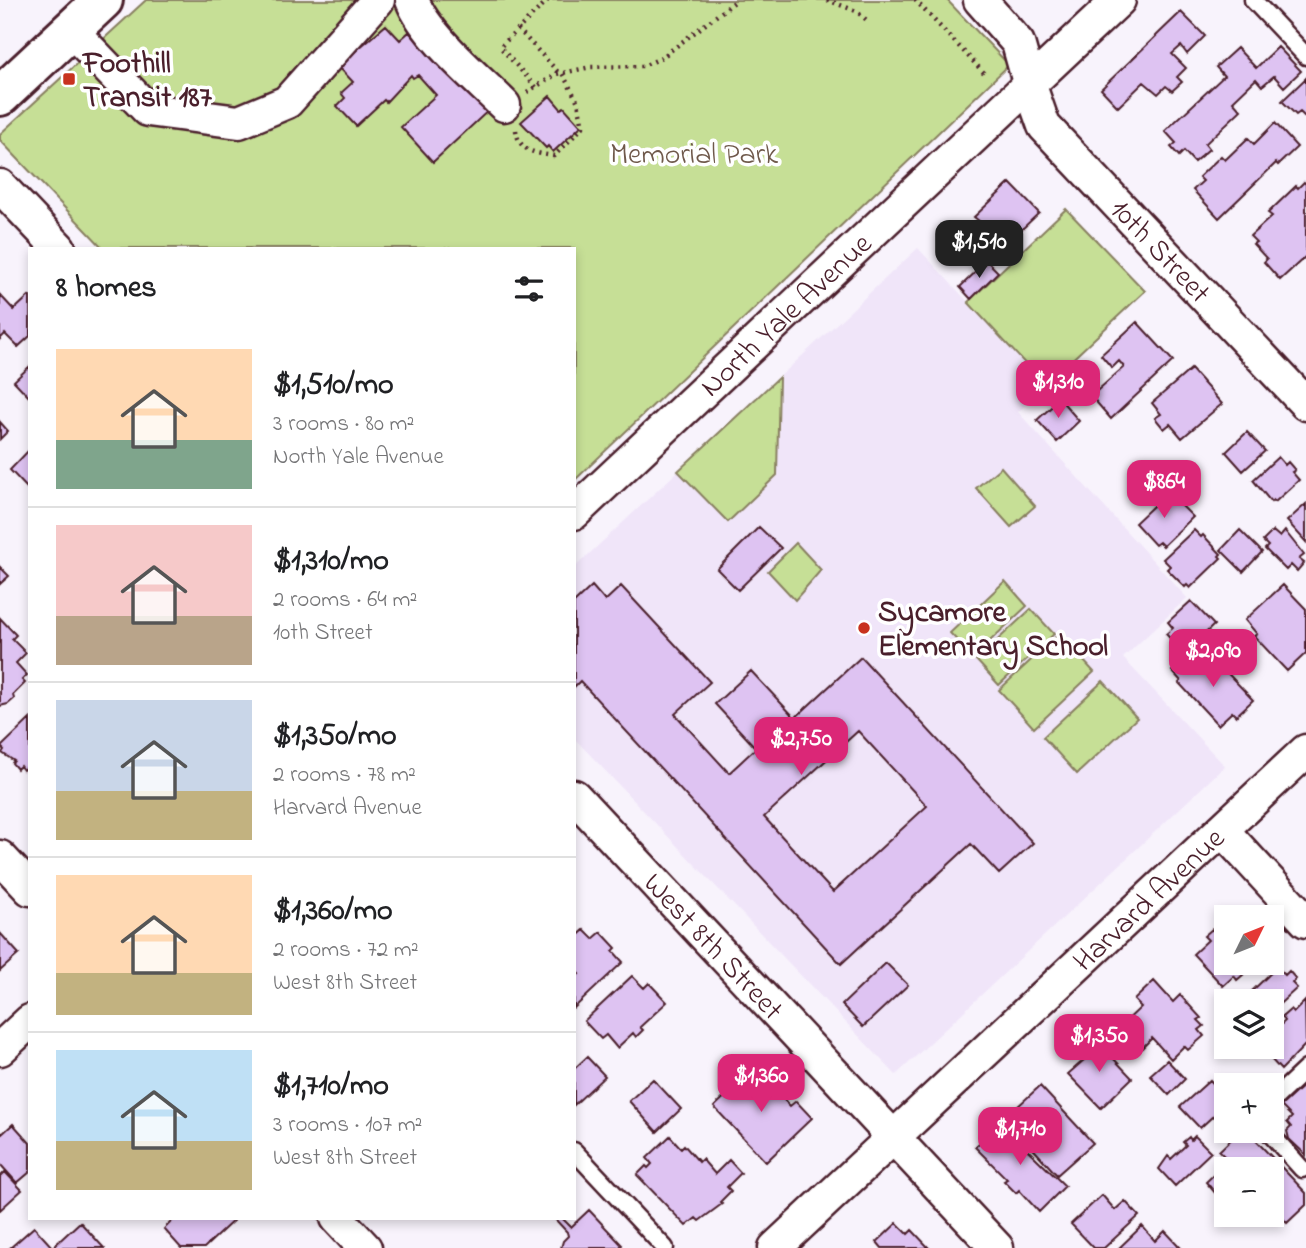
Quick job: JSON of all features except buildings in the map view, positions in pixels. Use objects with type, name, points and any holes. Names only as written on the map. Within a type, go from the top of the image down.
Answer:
[{"type":"main road","points":[[0,96],[103,0]]},
{"type":"street","points":[[71,30],[148,110],[239,122],[287,102],[377,0]]},
{"type":"street","points":[[412,0],[416,11],[429,29],[504,105]]},
{"type":"street","name":"10th Street","points":[[980,0],[1018,43],[1044,125],[1306,404]]},
{"type":"street","name":"North Yale Avenue","points":[[576,511],[1119,0]]},
{"type":"street","points":[[0,186],[58,247]]},
{"type":"street","name":"Harvard Avenue","points":[[775,1248],[1306,751]]},
{"type":"street","name":"West 8th Street","points":[[576,798],[997,1248]]},
{"type":"street","points":[[1222,830],[1306,921]]},
{"type":"street","points":[[0,857],[28,887]]},
{"type":"street","points":[[0,1049],[28,1023]]},
{"type":"street","points":[[339,1220],[365,1248]]},
{"type":"lane","points":[[1254,0],[1306,56]]},
{"type":"lane","points":[[1284,1090],[1306,1069]]},
{"type":"lane","points":[[1279,1143],[1302,1169]]},
{"type":"lane","points":[[576,1153],[665,1248]]},
{"type":"path","points":[[536,87],[500,47],[548,0]]},
{"type":"path","points":[[518,29],[561,73],[578,102],[583,127],[554,156],[529,152],[517,141],[515,124],[504,105],[561,73],[591,67],[643,66],[661,58],[737,0]]},
{"type":"path","points":[[827,0],[856,10],[869,22]]},
{"type":"path","points":[[915,0],[986,75]]},
{"type":"shaded area","name":"Sycamore Elementary School","points":[[1066,209],[1145,291],[1018,412],[1187,598],[1123,658],[1225,766],[896,1075],[576,740],[576,566],[918,248],[968,302]]},
{"type":"green space","name":"Memorial Park","points":[[146,0],[947,0],[1009,65],[576,479],[576,247],[102,247],[0,140],[0,134]]},
{"type":"green space","points":[[1066,209],[1145,291],[1045,385],[968,302]]},
{"type":"green space","points":[[779,377],[777,475],[728,522],[678,471]]},
{"type":"green space","points":[[1001,467],[1035,506],[1011,527],[976,488]]},
{"type":"green space","points":[[796,543],[821,570],[795,600],[768,571]]},
{"type":"green space","points":[[1005,581],[1027,606],[973,657],[950,633]]},
{"type":"green space","points":[[1031,609],[1054,634],[999,685],[976,660]]},
{"type":"green space","points":[[1059,634],[1094,672],[1034,728],[999,690]]},
{"type":"green space","points":[[1103,681],[1137,718],[1077,774],[1043,737]]},
{"type":"place","name":"Foothill Transit 187","points":[[69,79]]},
{"type":"place","name":"Sycamore Elementary School","points":[[864,628]]}]
